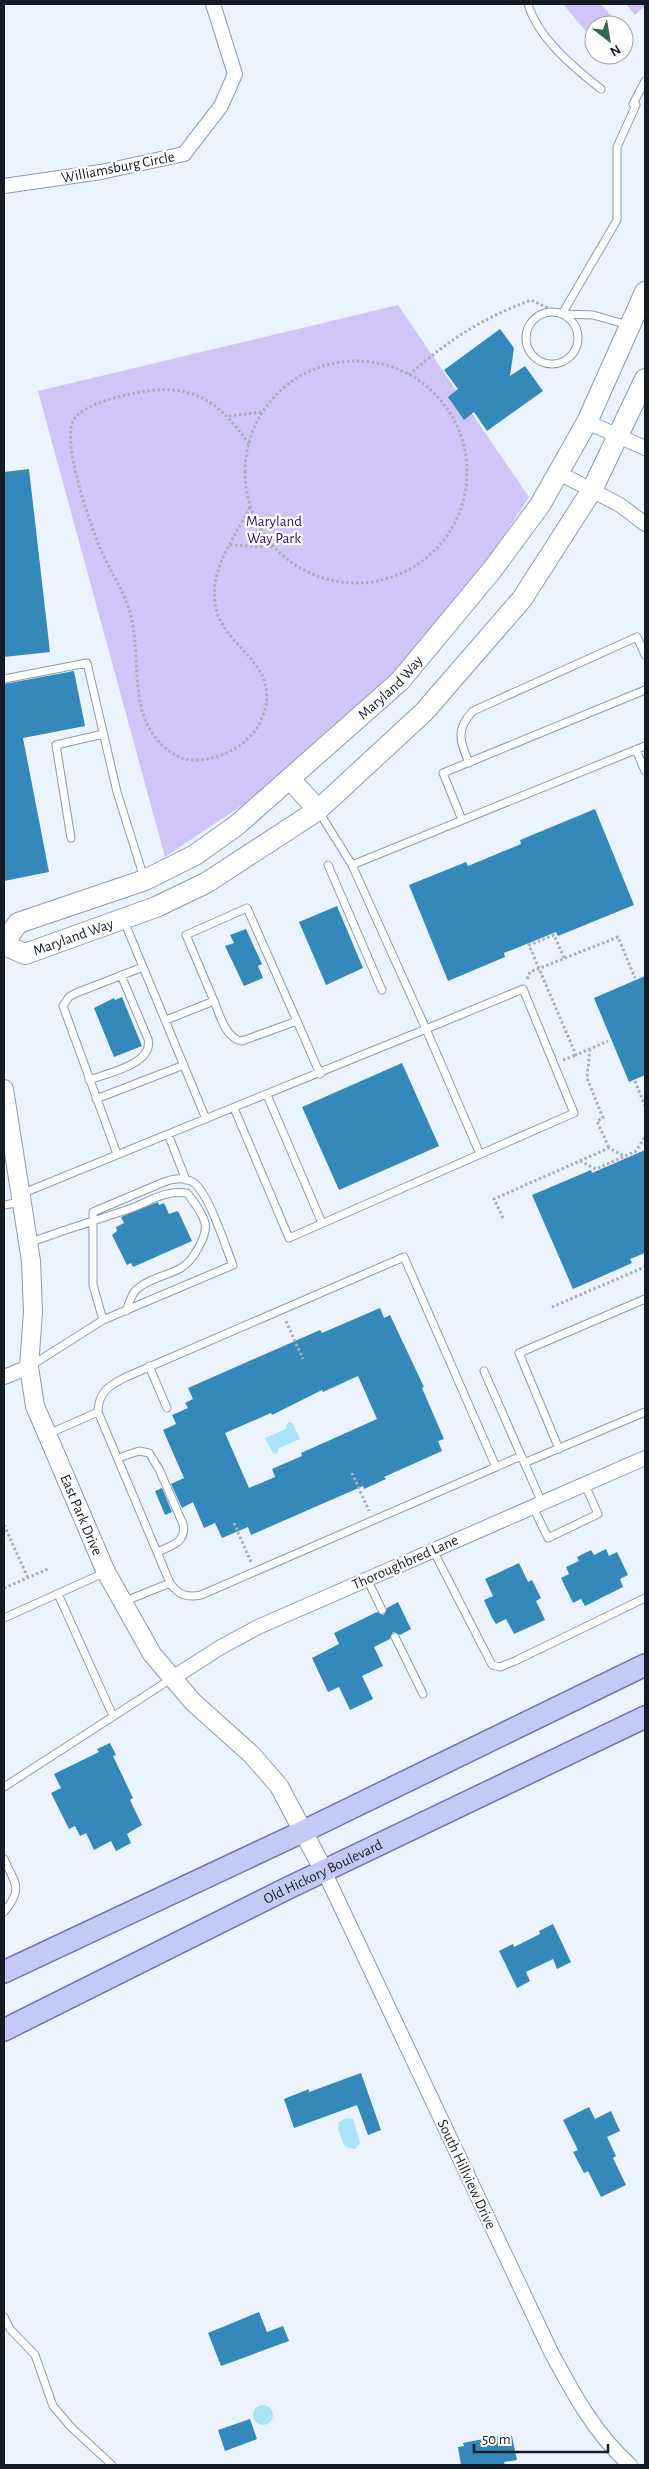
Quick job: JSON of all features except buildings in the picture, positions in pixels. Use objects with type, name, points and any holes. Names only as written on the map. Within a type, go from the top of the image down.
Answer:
[{"type":"main road","name":"Maryland Way","points":[[645,292],[587,422],[540,505],[492,570],[400,681],[237,825],[195,856],[145,880],[18,923],[4,944],[25,954],[156,907],[206,883],[318,810],[424,712],[522,599],[592,490],[645,379]]},
{"type":"main road","points":[[290,779],[318,810]]},
{"type":"main road","points":[[4,1972],[304,1831],[645,1665]]},
{"type":"main road","name":"Old Hickory Boulevard","points":[[4,2030],[324,1871],[645,1717]]},
{"type":"street","name":"Williamsburg Circle","points":[[4,186],[101,172],[184,154],[221,106],[235,74],[213,4]]},
{"type":"street","points":[[587,422],[645,448]]},
{"type":"street","points":[[559,473],[620,505],[645,524]]},
{"type":"street","name":"East Park Drive","points":[[4,1089],[28,1243],[33,1312],[29,1367],[35,1406],[106,1572],[152,1654],[171,1679],[267,1771],[279,1786],[324,1871]]},
{"type":"street","points":[[4,1377],[29,1367]]},
{"type":"street","name":"Thoroughbred Lane","points":[[171,1679],[234,1639],[645,1458]]},
{"type":"street","name":"South Hillview Drive","points":[[324,1871],[551,2352],[576,2398],[598,2430],[630,2465]]},
{"type":"lane","points":[[528,4],[546,36],[581,73],[601,89]]},
{"type":"lane","points":[[561,314],[617,220],[617,147],[645,81]]},
{"type":"lane","points":[[561,314],[575,326],[578,337],[576,348],[566,360],[554,364],[538,360],[530,352],[526,341],[528,327],[537,317],[552,312],[561,314],[593,314],[630,326]]},
{"type":"lane","points":[[469,763],[460,737],[465,719],[473,711],[637,637],[645,655]]},
{"type":"lane","points":[[4,679],[87,663],[117,792],[145,880]]},
{"type":"lane","points":[[462,820],[443,774],[645,690]]},
{"type":"lane","points":[[71,838],[56,745],[103,734]]},
{"type":"lane","points":[[352,865],[645,746]]},
{"type":"lane","points":[[636,750],[645,770]]},
{"type":"lane","points":[[318,810],[352,865],[480,1154]]},
{"type":"lane","points":[[328,865],[382,990]]},
{"type":"lane","points":[[297,1020],[246,1041],[238,1040],[231,1036],[225,1027],[186,935],[247,908],[297,1020],[320,1074]]},
{"type":"lane","points":[[123,919],[206,1119]]},
{"type":"lane","points":[[117,1154],[63,1006],[69,997],[143,967]]},
{"type":"lane","points":[[89,1080],[142,1059],[149,1048],[148,1039],[121,976]]},
{"type":"lane","points":[[4,1205],[117,1154],[320,1074],[523,989],[574,1113],[289,1238],[234,1108]]},
{"type":"lane","points":[[166,1020],[214,1001]]},
{"type":"lane","points":[[96,1099],[184,1066]]},
{"type":"lane","points":[[267,1095],[322,1223]]},
{"type":"lane","points":[[168,1134],[186,1180]]},
{"type":"lane","points":[[29,1367],[103,1320],[233,1265],[203,1192],[197,1185],[186,1180],[174,1178],[93,1212],[93,1285],[103,1320]]},
{"type":"lane","points":[[28,1243],[174,1191],[187,1193],[196,1204],[206,1224],[203,1236],[188,1263],[182,1268],[142,1285],[135,1291],[126,1311]]},
{"type":"lane","points":[[496,1467],[404,1258],[149,1366],[104,1390],[100,1398],[98,1412],[170,1582],[181,1594],[194,1597],[496,1467],[559,1449],[645,1412]]},
{"type":"lane","points":[[559,1449],[519,1353],[645,1299]]},
{"type":"lane","points":[[149,1366],[167,1408]]},
{"type":"lane","points":[[484,1371],[523,1460],[548,1538],[598,1514],[585,1484]]},
{"type":"lane","points":[[47,1434],[98,1412]]},
{"type":"lane","points":[[118,1458],[139,1451],[149,1453],[159,1468],[180,1516],[184,1529],[182,1538],[158,1552]]},
{"type":"lane","points":[[433,1550],[492,1665],[500,1666],[515,1661],[645,1598]]},
{"type":"lane","points":[[4,1618],[106,1572]]},
{"type":"lane","points":[[367,1579],[382,1610]]},
{"type":"lane","points":[[122,1602],[170,1582]]},
{"type":"lane","points":[[58,1594],[113,1716]]},
{"type":"lane","points":[[395,1637],[424,1694]]},
{"type":"lane","points":[[4,1787],[171,1679]]},
{"type":"lane","points":[[4,1859],[17,1888],[16,1895],[4,1912]]},
{"type":"lane","points":[[4,1879],[10,1873]]},
{"type":"lane","points":[[4,2317],[10,2329],[35,2355],[53,2406],[71,2427],[112,2465]]},
{"type":"path","points":[[409,375],[451,339],[531,300],[561,314]]},
{"type":"path","points":[[359,362],[378,364],[409,375],[427,387],[446,408],[459,432],[464,451],[466,480],[464,498],[454,523],[442,541],[423,560],[400,573],[376,581],[356,583],[331,580],[314,575],[298,567],[274,547],[259,527],[250,507],[245,479],[249,444],[263,412],[289,384],[322,367],[359,362]]},
{"type":"path","points":[[249,444],[229,416],[196,394],[150,391],[126,395],[84,410],[76,416],[70,433],[79,484],[91,524],[100,548],[132,616],[135,631],[138,688],[143,719],[155,738],[169,751],[185,760],[209,758],[236,748],[253,734],[260,724],[266,704],[266,690],[262,672],[257,663],[225,630],[215,604],[216,574],[250,507]]},
{"type":"path","points":[[229,416],[263,412]]},
{"type":"path","points":[[230,545],[274,547]]},
{"type":"path","points":[[564,958],[554,935],[529,945],[576,1054],[608,1041]]},
{"type":"path","points":[[523,989],[530,972],[618,937],[635,978]]},
{"type":"path","points":[[590,1049],[587,1078],[603,1118],[597,1121],[609,1148],[624,1156]]},
{"type":"path","points":[[635,1081],[645,1106]]},
{"type":"path","points":[[580,1161],[596,1169],[636,1151],[645,1137]]},
{"type":"path","points":[[503,1218],[494,1199],[609,1148]]},
{"type":"path","points":[[552,1307],[645,1267]]},
{"type":"path","points":[[282,1310],[302,1359]]},
{"type":"path","points":[[352,1473],[373,1520]]},
{"type":"path","points":[[234,1523],[255,1572]]},
{"type":"path","points":[[4,1526],[28,1578]]},
{"type":"path","points":[[4,1588],[50,1568]]},
{"type":"green space","points":[[563,4],[601,4],[610,15],[584,15],[584,29]]},
{"type":"green space","points":[[626,4],[645,4],[645,6],[635,15]]},
{"type":"green space","name":"Maryland Way Park","points":[[398,305],[529,497],[441,631],[317,755],[165,857],[38,391]]},
{"type":"water","points":[[290,1422],[293,1424],[300,1439],[279,1448],[277,1454],[273,1453],[265,1438],[286,1429],[287,1424]]},
{"type":"water","points":[[346,2118],[353,2119],[360,2143],[355,2149],[345,2147],[338,2129],[339,2122]]},
{"type":"water","points":[[263,2405],[270,2408],[273,2415],[270,2422],[263,2425],[256,2422],[253,2415],[256,2408]]}]
